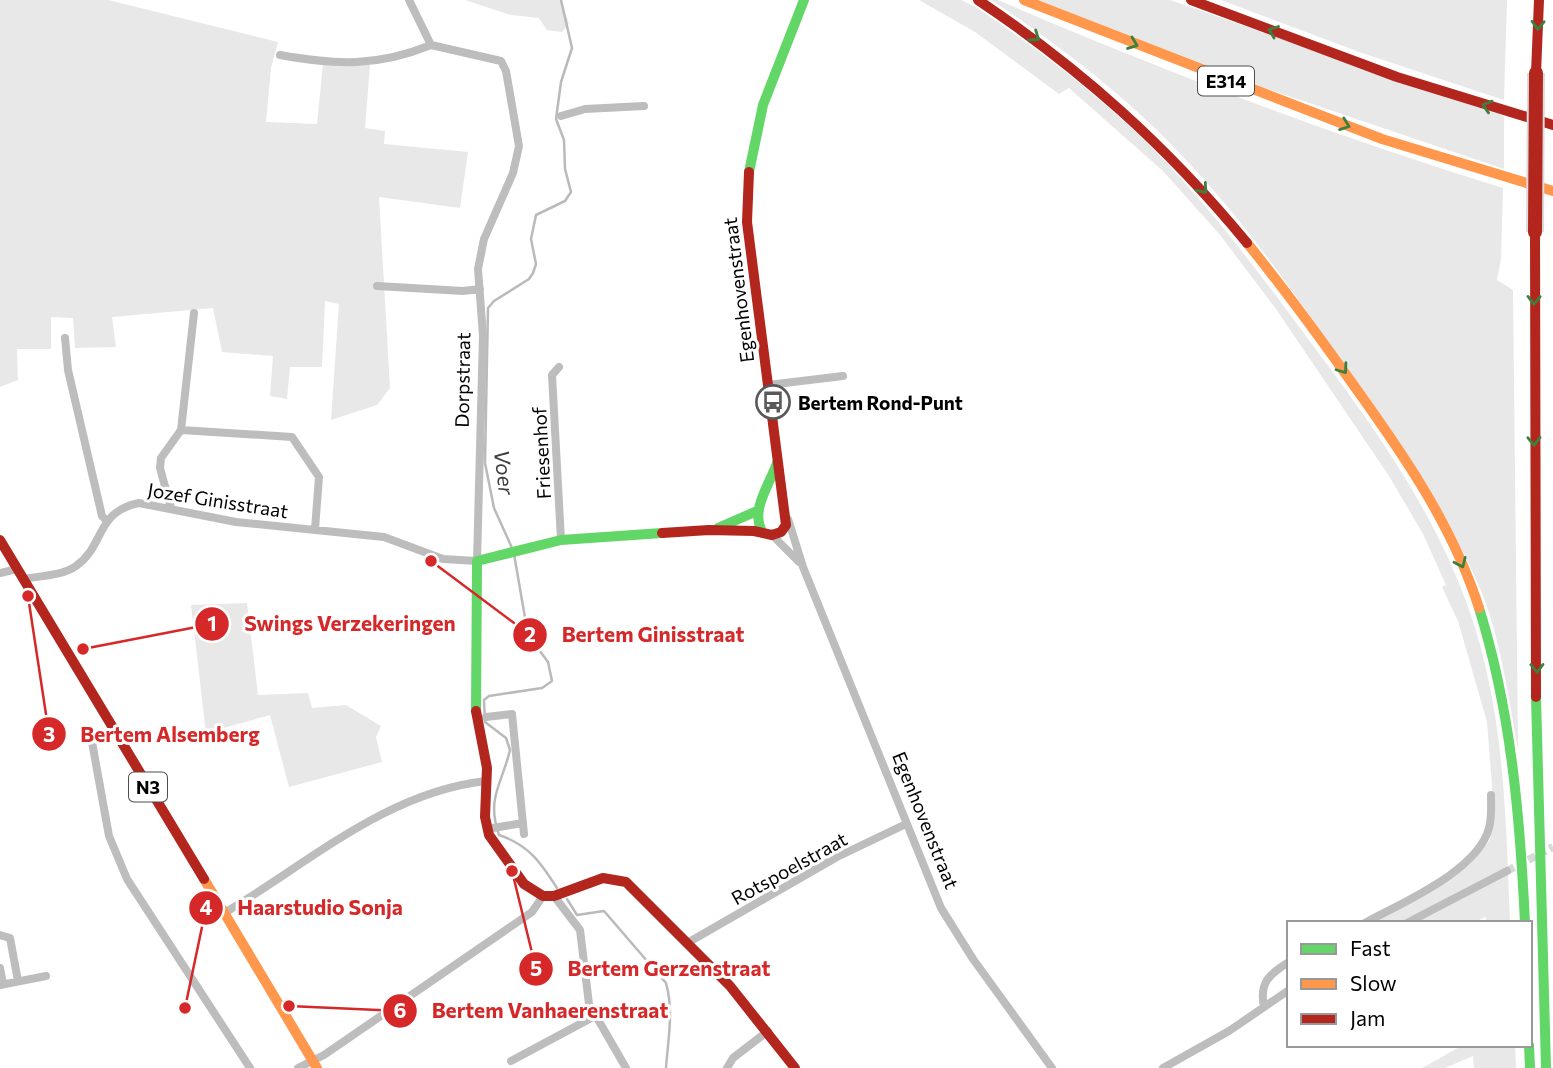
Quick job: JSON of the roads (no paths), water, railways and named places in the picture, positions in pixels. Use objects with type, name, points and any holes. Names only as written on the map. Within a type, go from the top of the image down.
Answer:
[{"type":"main road","name":"Egenhovenstraat","points":[[787,514],[747,222],[748,177],[763,105],[804,0]]},
{"type":"main road","points":[[978,0],[1039,39],[1083,73],[1142,125],[1198,183],[1243,236],[1339,363],[1426,492],[1474,594],[1502,691],[1513,763],[1525,921]]},
{"type":"main road","name":"E314","points":[[1024,0],[1382,139],[1553,191]]},
{"type":"main road","points":[[1191,0],[1397,77],[1553,125]]},
{"type":"main road","points":[[1539,0],[1533,386],[1546,1068]]},
{"type":"main road","name":"Egenhovenstraat","points":[[768,534],[755,521],[778,457]]},
{"type":"main road","points":[[477,561],[561,540],[709,530],[768,534],[784,529],[787,514],[775,503],[709,530]]},
{"type":"main road","name":"N3","points":[[0,540],[315,1064]]},
{"type":"main road","name":"Dorpstraat","points":[[477,561],[476,711],[484,751],[489,829]]},
{"type":"main road","points":[[489,829],[524,884],[549,896],[597,880],[616,878],[635,889],[689,943],[768,1031],[795,1068]]},
{"type":"main road","points":[[1529,1047],[1530,1068]]},
{"type":"street","points":[[280,55],[362,64],[398,58],[431,46],[409,0]]},
{"type":"street","name":"Dorpstraat","points":[[431,46],[501,61],[514,110],[519,146],[513,173],[484,239],[478,269],[483,336],[477,561]]},
{"type":"street","points":[[561,116],[585,109],[644,107]]},
{"type":"street","points":[[377,286],[464,291],[480,289]]},
{"type":"street","points":[[171,508],[160,468],[161,458],[181,430],[194,313]]},
{"type":"street","points":[[0,573],[58,573],[77,566],[88,554],[106,520],[102,516],[84,441],[65,338]]},
{"type":"street","name":"Friesenhof","points":[[559,367],[552,375],[561,540]]},
{"type":"street","points":[[768,385],[843,376]]},
{"type":"street","points":[[181,430],[292,437],[319,477],[315,529]]},
{"type":"street","name":"Jozef Ginisstraat","points":[[106,520],[124,507],[139,503],[236,522],[384,537],[449,561],[477,561]]},
{"type":"street","name":"Egenhovenstraat","points":[[787,514],[803,566],[941,908],[973,959],[1052,1068]]},
{"type":"street","name":"Egenhovenstraat","points":[[768,534],[803,566]]},
{"type":"street","points":[[486,717],[512,714],[524,834]]},
{"type":"street","points":[[92,742],[109,836],[127,879],[250,1068]]},
{"type":"street","points":[[224,913],[391,808],[466,783],[486,780]]},
{"type":"street","points":[[1368,921],[1466,863],[1482,845],[1490,827],[1491,795]]},
{"type":"street","points":[[489,829],[523,823]]},
{"type":"street","name":"Rotspoelstraat","points":[[689,943],[837,857],[906,824]]},
{"type":"street","points":[[1411,921],[1507,871]]},
{"type":"street","points":[[298,1068],[315,1064],[532,912],[549,896],[580,930],[585,986],[595,1016],[626,1068]]},
{"type":"street","points":[[0,935],[10,938],[18,981]]},
{"type":"street","points":[[1264,1007],[1261,995],[1269,974],[1287,963]]},
{"type":"street","points":[[0,968],[1,984],[46,976]]},
{"type":"street","points":[[1163,1068],[1287,991]]},
{"type":"street","points":[[511,1061],[595,1016]]},
{"type":"street","points":[[727,1068],[733,1058],[768,1031]]},
{"type":"waterway","name":"Voer","points":[[512,548],[494,508],[485,463],[488,308],[494,301],[529,279],[536,264],[531,239],[536,215],[565,201],[571,192],[565,169],[564,140],[556,119],[561,82],[572,48],[561,0]]},
{"type":"waterway","name":"Voer","points":[[514,554],[528,635],[548,662],[552,681],[542,688],[489,696],[484,700],[485,722],[506,738],[510,750],[497,791],[495,822],[499,835],[518,844],[533,856],[557,888]]},
{"type":"waterway","name":"Voer","points":[[567,899],[577,915],[604,911],[666,983],[670,1015],[666,1068]]},
{"type":"tunnel","points":[[1507,871],[1553,847]]},
{"type":"place","name":"Bertem Rond-Punt","points":[[773,402]]},
{"type":"place","name":"Bertem Ginisstraat","points":[[431,561]]},
{"type":"place","name":"Bertem Alsemberg","points":[[28,596]]},
{"type":"place","name":"Swings Verzekeringen","points":[[83,649]]},
{"type":"place","name":"Bertem Gerzenstraat","points":[[512,871]]},
{"type":"place","name":"Bertem Vanhaerenstraat","points":[[289,1006]]},
{"type":"place","name":"Haarstudio Sonja","points":[[185,1008]]}]
